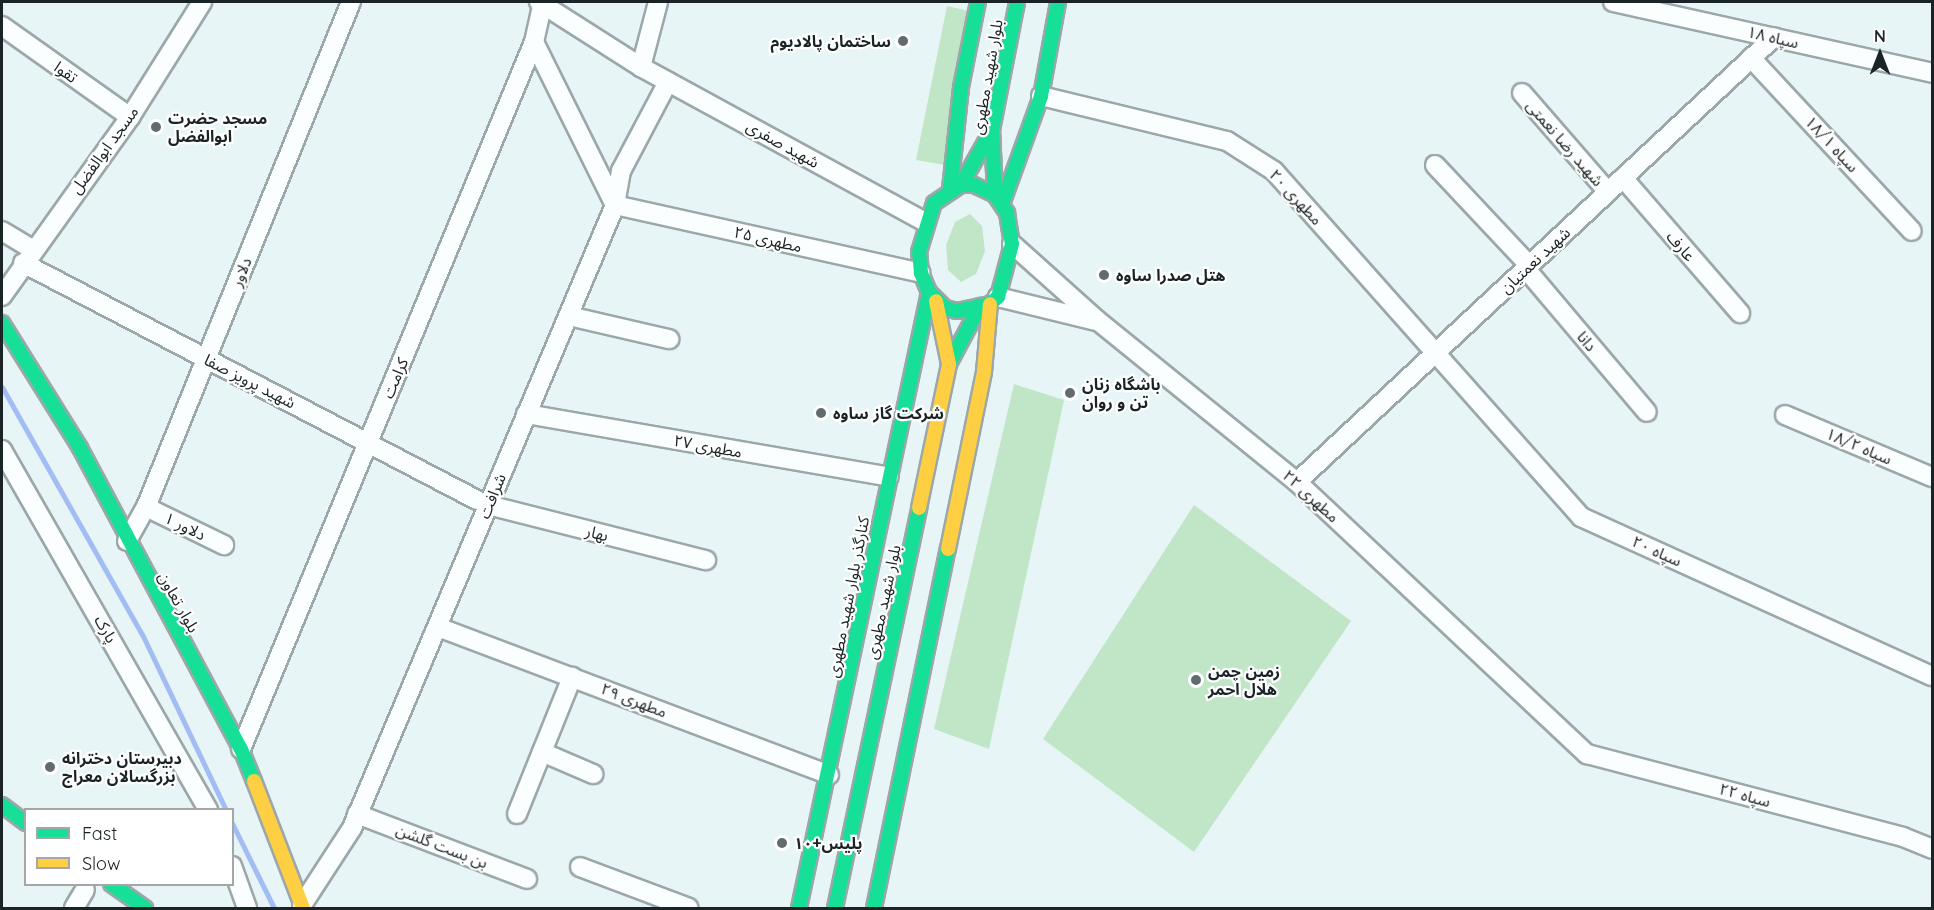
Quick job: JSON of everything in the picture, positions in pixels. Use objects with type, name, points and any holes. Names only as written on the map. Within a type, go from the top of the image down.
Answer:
[{"type":"street","name":"مسجد ابوالفضل","points":[[2,296],[27,256],[130,117],[202,2]]},
{"type":"street","name":"دلاور","points":[[127,541],[146,507],[351,2]]},
{"type":"street","points":[[641,67],[658,2]]},
{"type":"street","points":[[956,187],[961,87],[978,2]]},
{"type":"street","name":"بلوار شهید مطهری","points":[[998,199],[992,130],[1017,2]]},
{"type":"street","points":[[1058,2],[1041,96],[998,199],[1012,244],[1098,321]]},
{"type":"street","name":"سپاه ۱۸","points":[[1613,2],[1932,73]]},
{"type":"street","name":"شهید صفری","points":[[541,3],[641,67],[925,222]]},
{"type":"street","name":"کرامت","points":[[240,749],[534,42],[541,3]]},
{"type":"street","name":"تقوا","points":[[2,26],[130,117]]},
{"type":"street","name":"شهید نعمتیان","points":[[1297,482],[1773,38]]},
{"type":"street","points":[[534,42],[615,205]]},
{"type":"street","name":"سپاه ۱۸/۱","points":[[1751,58],[1912,231]]},
{"type":"street","name":"شرافت","points":[[303,907],[357,814],[438,627],[483,502],[526,414],[615,205],[621,171],[668,82]]},
{"type":"street","name":"شهید رضا نعمتی","points":[[1522,93],[1608,192]]},
{"type":"street","name":"مطهری ۲۰","points":[[1041,96],[1227,141],[1274,171],[1435,354]]},
{"type":"street","points":[[989,303],[957,311],[932,297],[921,273],[920,242],[925,222],[934,203],[956,187],[992,130]]},
{"type":"street","name":"دانا","points":[[1435,165],[1528,267],[1647,412]]},
{"type":"street","name":"عارف","points":[[1623,178],[1740,313]]},
{"type":"street","points":[[956,187],[974,185],[998,199]]},
{"type":"street","name":"مطهری ۲۵","points":[[615,205],[921,273]]},
{"type":"street","name":"شهید پرویز صفا","points":[[2,231],[27,256],[207,358],[483,502]]},
{"type":"street","points":[[949,364],[989,303],[1012,244]]},
{"type":"street","name":"بلوار شهید مطهری","points":[[835,909],[949,364],[932,297]]},
{"type":"street","name":"کنارگذر بلوار شهید مطهری","points":[[799,909],[829,775],[889,477],[932,297]]},
{"type":"street","points":[[874,909],[984,372],[989,303]]},
{"type":"street","name":"مطهری ۲۲","points":[[989,303],[1098,321],[1297,482],[1587,754]]},
{"type":"street","points":[[569,316],[669,339]]},
{"type":"street","name":"بلوار تعاون","points":[[2,323],[80,448],[127,541],[240,749],[303,907]]},
{"type":"street","name":"سپاه ۲۰","points":[[1435,354],[1581,517],[1932,676]]},
{"type":"street","name":"مطهری ۲۷","points":[[526,414],[889,477]]},
{"type":"street","name":"سپاه ۱۸/۲","points":[[1785,415],[1932,477]]},
{"type":"street","name":"پارک","points":[[2,450],[207,808]]},
{"type":"street","name":"بهار","points":[[483,502],[706,560]]},
{"type":"street","name":"دلاور ۱","points":[[146,507],[224,544]]},
{"type":"street","name":"مطهری ۲۹","points":[[438,627],[829,775]]},
{"type":"street","points":[[517,814],[572,677]]},
{"type":"street","points":[[542,752],[593,774]]},
{"type":"street","name":"سپاه ۲۲","points":[[1587,754],[1903,837]]},
{"type":"street","points":[[2,805],[24,822]]},
{"type":"street","name":"بن بست گلشن","points":[[357,814],[527,879]]},
{"type":"street","points":[[1903,837],[1932,836]]},
{"type":"street","points":[[1903,837],[1932,849]]},
{"type":"street","points":[[580,867],[689,909]]},
{"type":"street","points":[[234,872],[247,909]]},
{"type":"street","points":[[112,886],[144,909]]},
{"type":"street","points":[[74,909],[85,890]]},
{"type":"green space","points":[[947,6],[969,11],[945,165],[916,160]]},
{"type":"green space","points":[[970,214],[982,226],[985,251],[976,274],[961,282],[948,270],[946,245],[955,222]]},
{"type":"green space","points":[[1014,384],[1064,400],[989,749],[934,729]]},
{"type":"green space","name":"زمین چمن هلال احمر","points":[[1194,505],[1351,621],[1194,852],[1043,739]]},
{"type":"waterway","points":[[2,387],[142,634],[225,808]]},
{"type":"waterway","points":[[234,827],[274,908]]},
{"type":"traffic: fast","points":[[950,189],[961,87],[978,2]]},
{"type":"traffic: fast","points":[[995,195],[992,130],[1017,2]]},
{"type":"traffic: fast","points":[[1002,204],[1041,96],[1058,2]]},
{"type":"traffic: fast","points":[[961,185],[992,130]]},
{"type":"traffic: fast","points":[[961,185],[974,185],[995,195],[1007,213],[1012,244],[998,297],[990,304],[957,311],[945,308],[929,292],[921,273],[919,252],[934,203],[961,185]]},
{"type":"traffic: fast","points":[[799,908],[929,292]]},
{"type":"traffic: fast","points":[[949,364],[980,306]]},
{"type":"traffic: fast","points":[[2,323],[80,448],[241,749],[254,781]]},
{"type":"traffic: fast","points":[[835,908],[919,508]]},
{"type":"traffic: fast","points":[[874,908],[948,549]]},
{"type":"traffic: fast","points":[[2,805],[24,822]]},
{"type":"traffic: fast","points":[[114,886],[145,908]]},
{"type":"traffic: slow","points":[[919,508],[949,364],[936,301]]},
{"type":"traffic: slow","points":[[948,549],[984,372],[990,304]]},
{"type":"traffic: slow","points":[[254,781],[303,908]]},
{"type":"place","name":"ساختمان پالادیوم","points":[[903,41]]},
{"type":"place","name":"مسجد حضرت ابوالفضل","points":[[156,127]]},
{"type":"place","name":"هتل صدرا ساوه","points":[[1104,275]]},
{"type":"place","name":"باشگاه زنان تن و روان","points":[[1070,393]]},
{"type":"place","name":"شرکت گاز ساوه","points":[[821,413]]},
{"type":"place","name":"زمین چمن هلال احمر","points":[[1196,680]]},
{"type":"place","name":"دبیرستان دخترانه بزرگسالان معراج","points":[[50,767]]},
{"type":"place","name":"پلیس+۱۰","points":[[782,843]]}]
